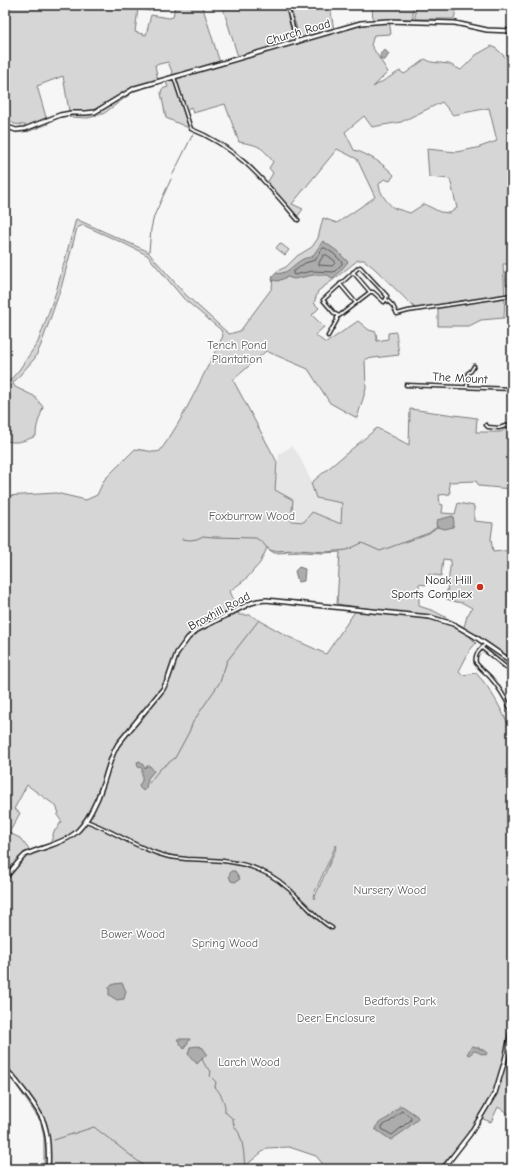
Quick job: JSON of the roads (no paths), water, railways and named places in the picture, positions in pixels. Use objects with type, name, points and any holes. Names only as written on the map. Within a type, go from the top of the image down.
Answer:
[{"type":"street","points":[[287,5],[297,42]]},
{"type":"street","name":"Church Road","points":[[5,126],[16,130],[25,129],[60,115],[95,112],[135,88],[361,23],[374,21],[424,21],[455,23],[487,30],[512,31]]},
{"type":"street","points":[[174,78],[191,129],[213,138],[241,159],[298,220]]},
{"type":"street","points":[[337,316],[323,300],[360,267],[387,296],[386,299],[393,306],[397,314],[411,310],[512,295]]},
{"type":"street","points":[[353,272],[370,292],[373,292],[384,302],[386,299]]},
{"type":"street","points":[[340,284],[356,302]]},
{"type":"street","points":[[328,336],[337,320],[337,316],[370,292]]},
{"type":"street","points":[[467,387],[468,373],[474,366]]},
{"type":"street","name":"The Mount","points":[[406,384],[512,389]]},
{"type":"street","points":[[486,425],[488,427],[499,428],[512,424]]},
{"type":"street","name":"Broxhill Road","points":[[5,878],[25,855],[72,836],[85,821],[103,784],[113,751],[163,689],[177,653],[188,638],[197,630],[258,600],[430,617],[453,624],[512,662]]},
{"type":"street","points":[[485,644],[476,654],[476,663],[498,687],[506,698],[512,712]]},
{"type":"street","points":[[482,648],[512,672]]},
{"type":"street","points":[[85,821],[102,827],[145,849],[167,857],[225,862],[250,866],[274,877],[311,912],[332,928]]},
{"type":"street","points":[[443,1169],[470,1134],[495,1093],[505,1060],[512,1027]]},
{"type":"street","points":[[5,1068],[32,1102],[44,1122],[48,1140],[48,1169]]},
{"type":"water","points":[[385,50],[389,54],[385,60],[382,60],[380,58],[381,54]]},
{"type":"water","points":[[323,241],[337,251],[348,262],[333,279],[328,275],[313,275],[294,279],[287,277],[278,281],[272,280],[275,273],[283,273],[299,261],[312,257]]},
{"type":"water","points":[[453,516],[453,527],[445,529],[437,527],[437,520]]},
{"type":"water","points":[[299,567],[305,569],[304,581],[298,582],[295,571]]},
{"type":"water","points":[[140,761],[145,768],[150,766],[154,771],[148,778],[146,788],[143,791],[139,785],[142,781],[142,768],[138,767],[137,762]]},
{"type":"water","points":[[231,871],[235,871],[240,879],[235,882],[231,881],[229,876]]},
{"type":"water","points":[[122,983],[126,991],[124,999],[117,1000],[109,995],[109,987],[114,984]]},
{"type":"water","points":[[177,1039],[190,1039],[184,1049]]},
{"type":"water","points":[[198,1046],[203,1048],[207,1054],[197,1064],[188,1054],[190,1047]]},
{"type":"water","points":[[472,1046],[487,1052],[486,1055],[474,1051],[469,1055],[467,1054]]},
{"type":"water","points":[[399,1106],[404,1107],[417,1116],[418,1119],[391,1140],[375,1129],[378,1124],[389,1117],[399,1108]]},
{"type":"waterway","points":[[173,174],[193,134]]},
{"type":"waterway","points":[[149,252],[154,216],[171,179]]},
{"type":"waterway","points":[[182,539],[190,540],[203,536],[256,538],[272,551],[298,550],[326,552],[347,550],[362,543],[380,551],[429,533],[437,527]]},
{"type":"waterway","points":[[149,783],[160,769],[175,758],[193,722],[220,682],[227,661],[259,620]]},
{"type":"waterway","points":[[202,1059],[206,1067],[211,1071],[210,1076],[216,1082],[215,1087],[223,1099],[225,1112],[233,1119],[239,1134],[243,1148],[245,1169]]},
{"type":"waterway","points":[[54,1140],[94,1127],[148,1169]]},
{"type":"place","name":"Noak Hill Sports Complex","points":[[480,587]]},
{"type":"park label","name":"Tench Pond Plantation","points":[[237,352]]},
{"type":"park label","name":"Foxburrow Wood","points":[[252,516]]},
{"type":"park label","name":"Nursery Wood","points":[[390,890]]},
{"type":"park label","name":"Bower Wood","points":[[133,934]]},
{"type":"park label","name":"Spring Wood","points":[[225,943]]},
{"type":"park label","name":"Bedfords Park","points":[[400,1001]]},
{"type":"park label","name":"Deer Enclosure","points":[[336,1018]]},
{"type":"park label","name":"Larch Wood","points":[[249,1062]]}]
